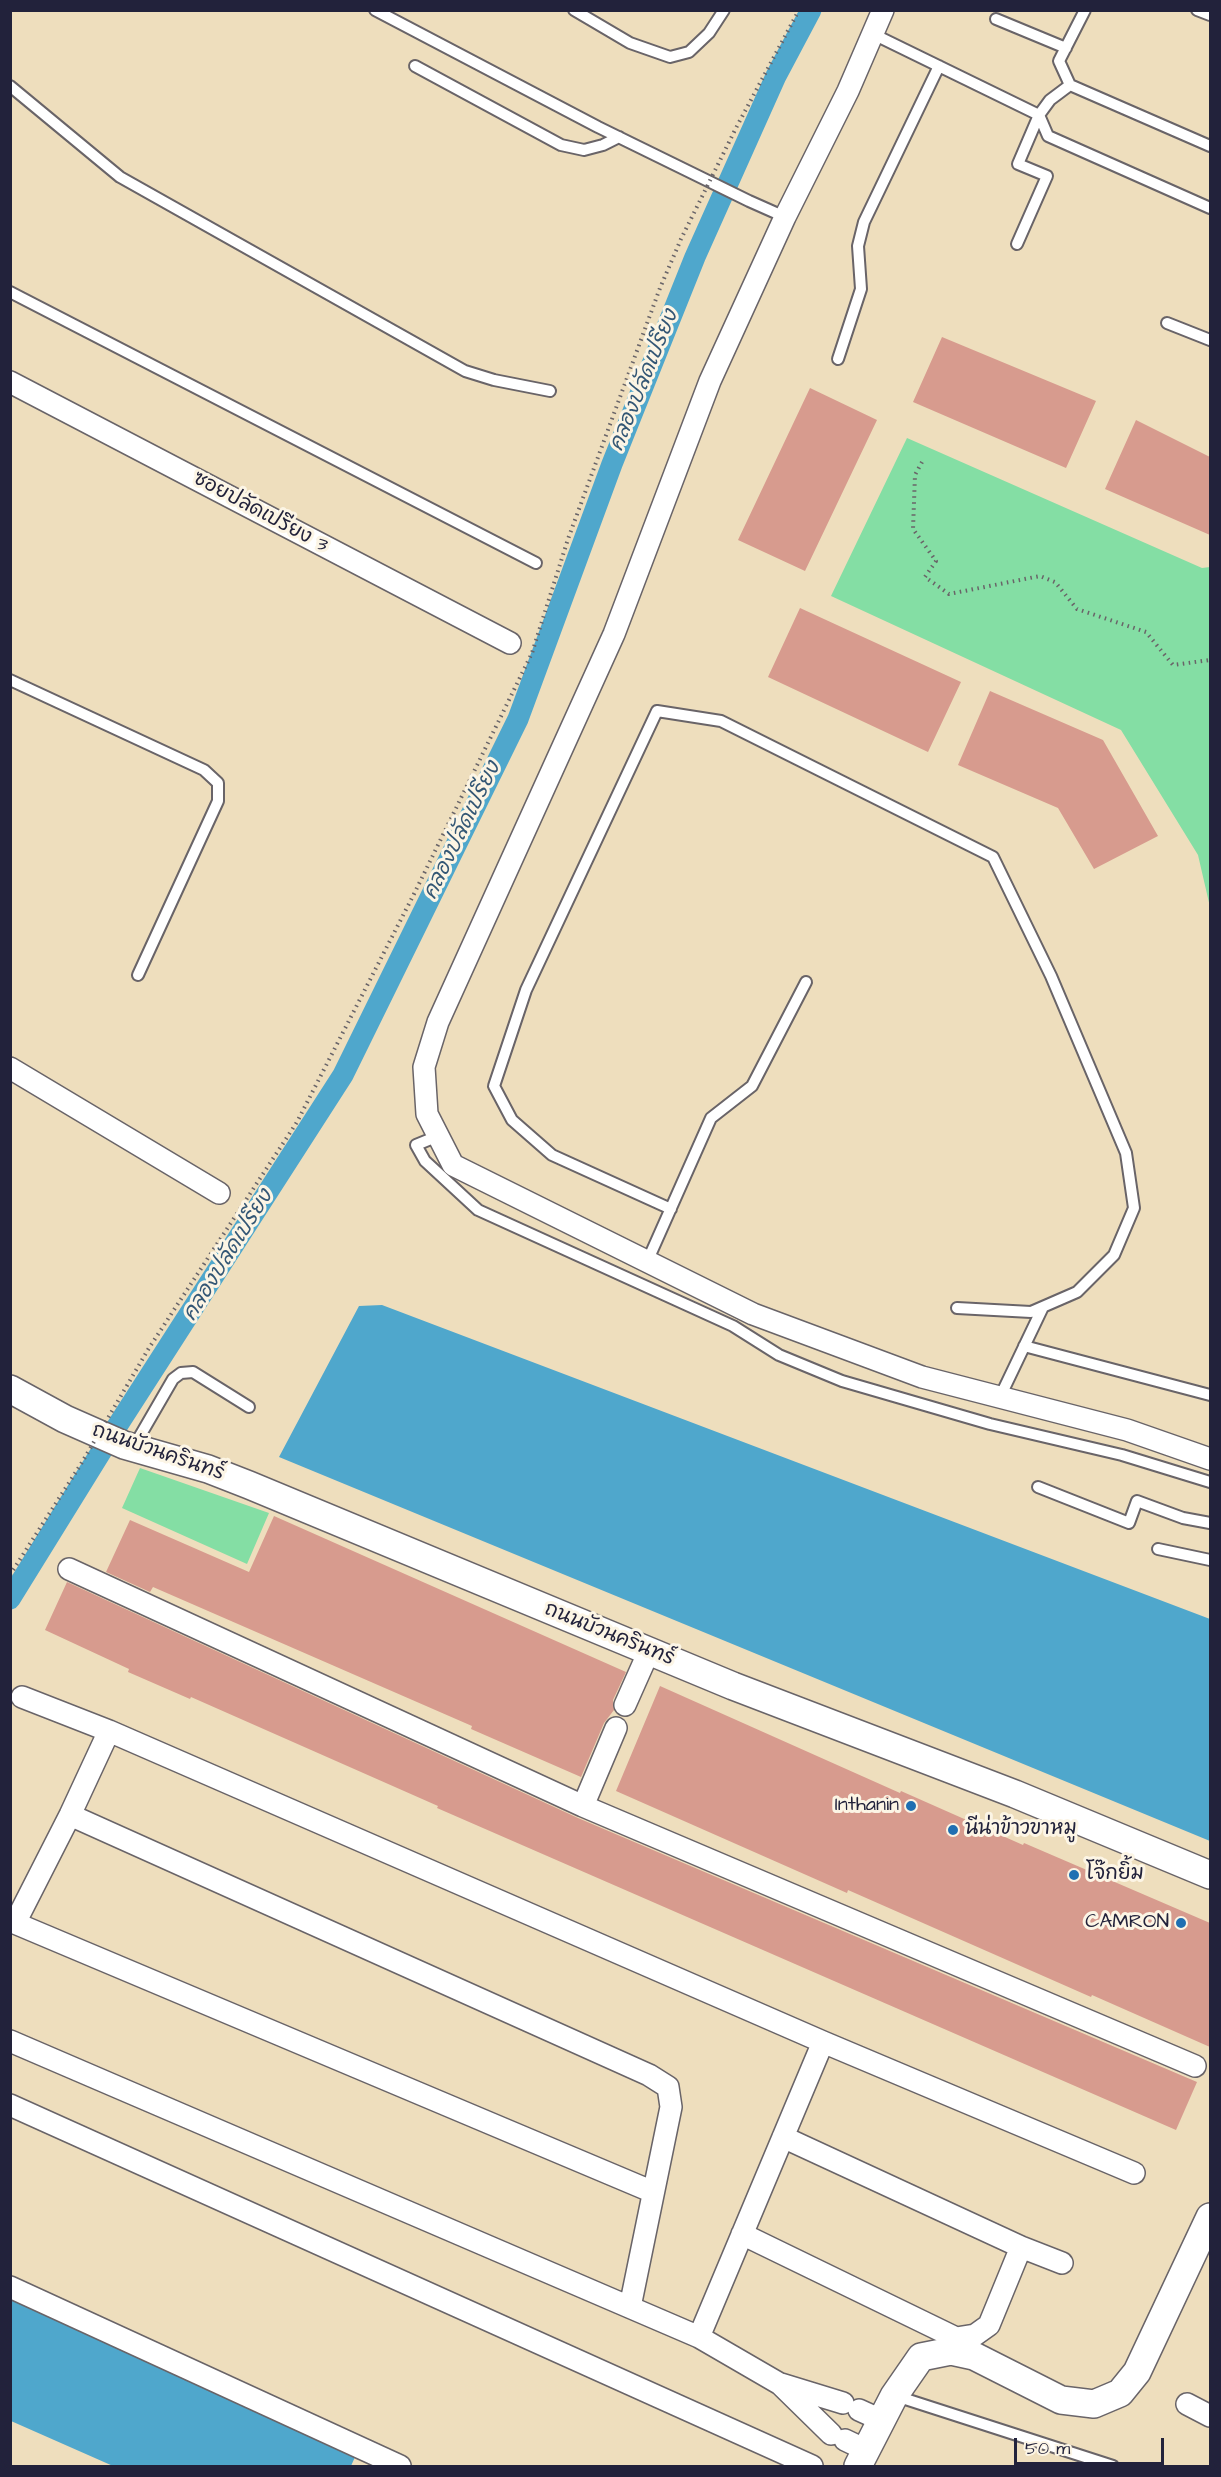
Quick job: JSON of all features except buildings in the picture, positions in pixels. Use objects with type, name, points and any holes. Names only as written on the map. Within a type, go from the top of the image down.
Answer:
[{"type":"street","points":[[883,10],[848,91],[784,217],[710,381],[614,634],[438,1022],[424,1067],[427,1114],[453,1166],[753,1314],[922,1377],[1127,1430],[1210,1459]]},
{"type":"street","name":"ซอยปลัดเปรียง 3","points":[[10,382],[510,643]]},
{"type":"street","points":[[10,1068],[113,1132],[219,1193]]},
{"type":"street","name":"ถนนบัวนครินทร์","points":[[10,1389],[65,1419],[128,1447],[218,1473],[649,1651],[1026,1799],[1210,1875]]},
{"type":"street","points":[[69,1569],[583,1806],[1195,2066]]},
{"type":"street","points":[[625,1705],[649,1651]]},
{"type":"street","points":[[22,1697],[109,1731],[823,2042],[1134,2173]]},
{"type":"street","points":[[583,1806],[616,1728]]},
{"type":"street","points":[[109,1731],[70,1815],[13,1922],[653,2192]]},
{"type":"street","points":[[70,1815],[668,2087],[671,2106],[630,2307]]},
{"type":"street","points":[[10,2041],[699,2337],[780,2384],[861,2411],[894,2396],[921,2357],[951,2351],[974,2356],[1060,2400],[1094,2404],[1120,2393],[1137,2372],[1210,2217]]},
{"type":"street","points":[[699,2337],[823,2042]]},
{"type":"street","points":[[10,2105],[812,2466]]},
{"type":"street","points":[[783,2138],[1021,2247],[1062,2263]]},
{"type":"street","points":[[742,2234],[956,2338],[975,2335],[989,2325],[1021,2247]]},
{"type":"street","points":[[10,2287],[399,2466]]},
{"type":"street","points":[[780,2384],[850,2448],[861,2411]]},
{"type":"street","points":[[1187,2404],[1210,2416]]},
{"type":"lane","points":[[375,10],[619,137],[784,217]]},
{"type":"lane","points":[[574,10],[630,43],[670,57],[689,52],[709,33],[724,10]]},
{"type":"lane","points":[[1085,10],[1059,61],[1070,85],[1210,146]]},
{"type":"lane","points":[[1197,10],[1210,15]]},
{"type":"lane","points":[[996,19],[1066,48]]},
{"type":"lane","points":[[873,34],[1039,115],[1048,136],[1210,208]]},
{"type":"lane","points":[[415,66],[561,145],[584,150],[603,145],[619,137]]},
{"type":"lane","points":[[838,359],[861,289],[858,246],[864,222],[939,66]]},
{"type":"lane","points":[[1017,244],[1047,176],[1018,164],[1039,115],[1050,100],[1070,85]]},
{"type":"lane","points":[[10,86],[88,153],[120,177],[141,189],[465,371],[494,380],[550,391]]},
{"type":"lane","points":[[10,292],[536,563]]},
{"type":"lane","points":[[1167,323],[1210,340]]},
{"type":"lane","points":[[10,680],[204,770],[218,783],[218,801],[138,975]]},
{"type":"lane","points":[[671,1209],[552,1155],[512,1120],[494,1086],[526,990],[657,711],[721,721],[993,857],[1052,976],[1126,1153],[1134,1208],[1114,1255],[1077,1292],[1031,1312],[957,1308]]},
{"type":"lane","points":[[647,1262],[711,1118],[752,1086],[806,982]]},
{"type":"lane","points":[[438,1136],[416,1144],[425,1161],[478,1210],[733,1326],[779,1355],[842,1380],[990,1424],[1122,1455],[1210,1482]]},
{"type":"lane","points":[[1000,1397],[1043,1307]]},
{"type":"lane","points":[[1024,1346],[1210,1395]]},
{"type":"lane","points":[[128,1447],[173,1378],[181,1372],[193,1372],[249,1407]]},
{"type":"lane","points":[[1038,1487],[1129,1523],[1137,1501],[1183,1518],[1210,1523]]},
{"type":"lane","points":[[1158,1549],[1210,1560]]},
{"type":"lane","points":[[894,2396],[1095,2464],[1113,2466]]},
{"type":"path","points":[[10,1575],[81,1464],[149,1348],[297,1122],[414,894],[532,652],[568,539],[660,288],[714,185],[799,10]]},
{"type":"path","points":[[922,462],[915,475],[913,529],[936,561],[925,577],[949,594],[1040,576],[1055,582],[1077,609],[1146,632],[1173,665],[1210,660]]},
{"type":"green space","points":[[907,438],[1202,568],[1210,567],[1210,907],[1198,855],[1121,730],[831,596]]},
{"type":"green space","points":[[140,1468],[269,1513],[247,1564],[122,1508]]},
{"type":"water","points":[[382,1305],[1210,1619],[1210,1841],[279,1457],[359,1306]]},
{"type":"water","points":[[11,2292],[359,2448],[351,2466],[113,2466],[11,2421]]},
{"type":"waterway","name":"คลองปลัดเปรียง","points":[[10,1599],[114,1431],[343,1075],[518,719],[612,464],[695,257],[776,76],[811,10]]},
{"type":"place","name":"Inthanin","points":[[911,1806]]},
{"type":"place","name":"นีน่าข้าวขาหมู","points":[[953,1830]]},
{"type":"place","name":"โจ๊กยิ้ม","points":[[1074,1875]]},
{"type":"place","name":"CAMRON","points":[[1181,1923]]}]
